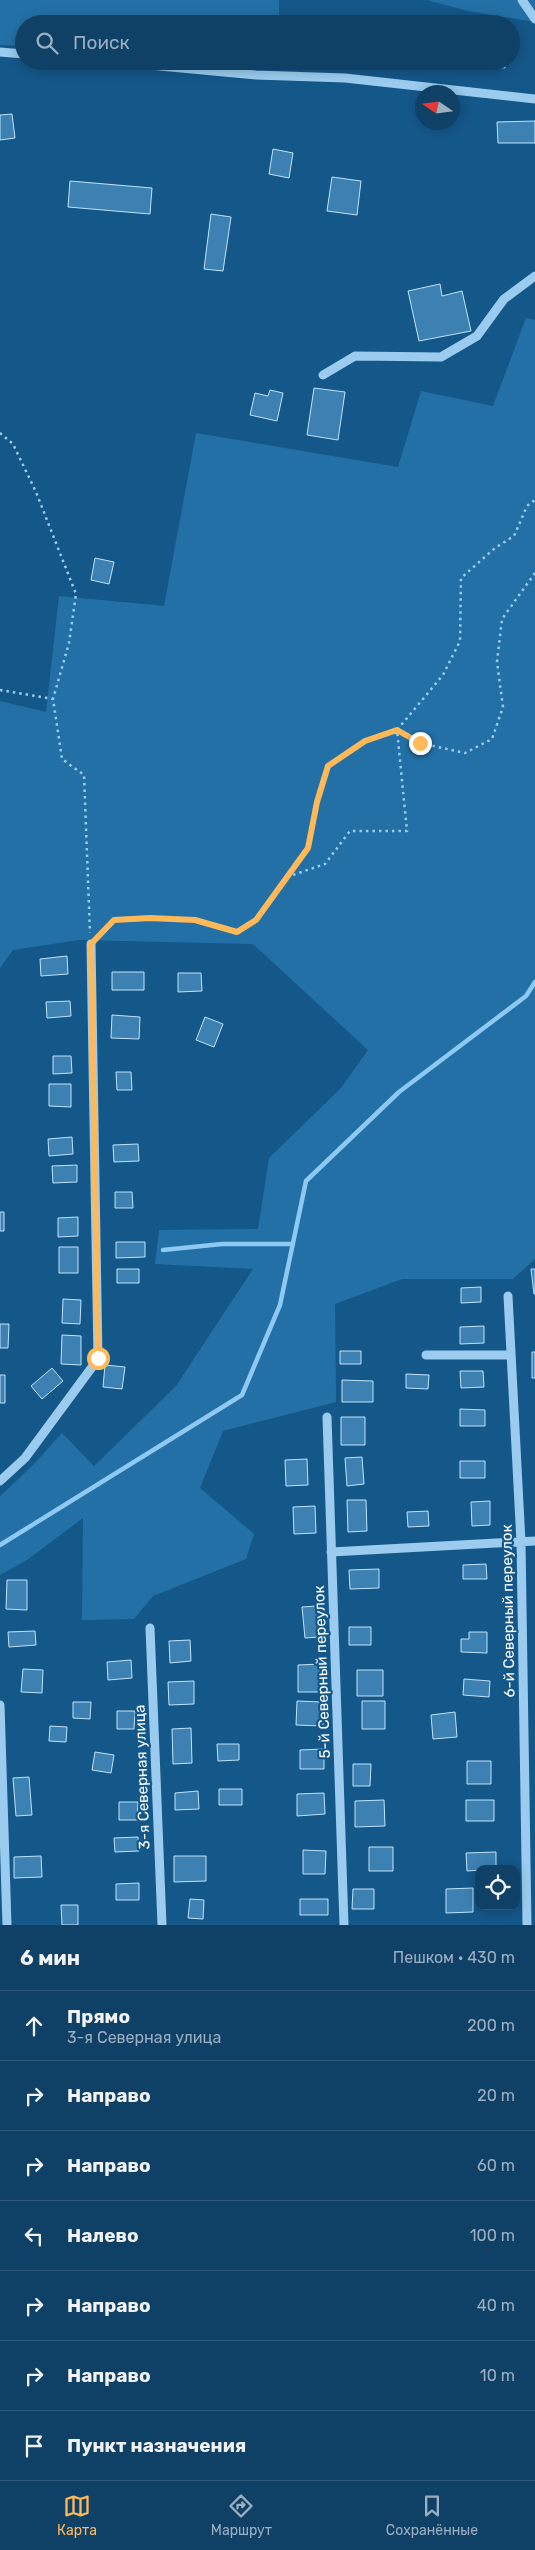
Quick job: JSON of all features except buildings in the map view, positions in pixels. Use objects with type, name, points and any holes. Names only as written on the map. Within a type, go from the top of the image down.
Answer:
[{"type":"street","points":[[522,0],[535,20]]},
{"type":"street","points":[[0,52],[15,53]]},
{"type":"street","points":[[203,70],[256,75],[345,78],[535,99]]},
{"type":"street","points":[[323,375],[355,356],[441,358],[477,336],[504,299],[535,276]]},
{"type":"street","points":[[0,1481],[24,1458],[98,1358],[91,944]]},
{"type":"street","name":"6-й Северный переулок","points":[[508,1296],[521,1542],[527,1925]]},
{"type":"street","points":[[426,1355],[511,1354]]},
{"type":"street","name":"5-й Северный переулок","points":[[327,1417],[344,1925]]},
{"type":"street","points":[[331,1552],[535,1541]]},
{"type":"street","name":"3-я Северная улица","points":[[150,1628],[162,1925]]},
{"type":"street","points":[[0,1705],[7,1925]]},
{"type":"path","points":[[0,433],[13,444],[21,460],[76,594],[70,643],[53,699],[62,759],[84,775],[91,944]]},
{"type":"path","points":[[91,944],[114,920],[150,918],[195,920],[237,932],[256,920],[308,848],[317,802],[328,766],[365,741],[397,730],[443,675],[460,641],[461,578],[495,548],[514,536],[527,506],[535,500]]},
{"type":"path","points":[[397,730],[420,743],[465,753],[492,739],[504,707],[497,662],[502,619],[535,573]]},
{"type":"path","points":[[0,690],[53,699]]},
{"type":"path","points":[[287,877],[325,864],[350,831],[406,831],[397,730]]},
{"type":"shaded area","points":[[0,0],[279,0],[279,15],[15,15],[15,46],[0,45]]},
{"type":"shaded area","points":[[427,0],[535,0],[535,22],[520,20],[520,15],[492,15],[468,11]]},
{"type":"shaded area","points":[[526,318],[535,320],[535,1259],[513,1279],[402,1279],[335,1304],[336,1402],[223,1431],[200,1488],[254,1534],[246,1559],[153,1596],[134,1619],[82,1620],[83,1518],[27,1560],[0,1575],[0,1496],[32,1466],[62,1433],[94,1466],[176,1386],[253,1269],[155,1264],[159,1230],[258,1229],[269,1158],[341,1088],[368,1050],[253,944],[79,940],[13,950],[0,968],[0,701],[46,712],[59,596],[164,606],[196,433],[398,467],[421,391],[493,406]]},
{"type":"waterway","points":[[0,1545],[242,1395],[280,1305],[306,1181],[399,1092],[526,996],[535,982]]},
{"type":"waterway","points":[[163,1250],[222,1244],[293,1244]]},
{"type":"route","points":[[98,1358],[91,944],[114,920],[150,918],[195,920],[237,932],[256,920],[308,848],[317,802],[328,766],[365,741],[397,730],[420,743]]}]
